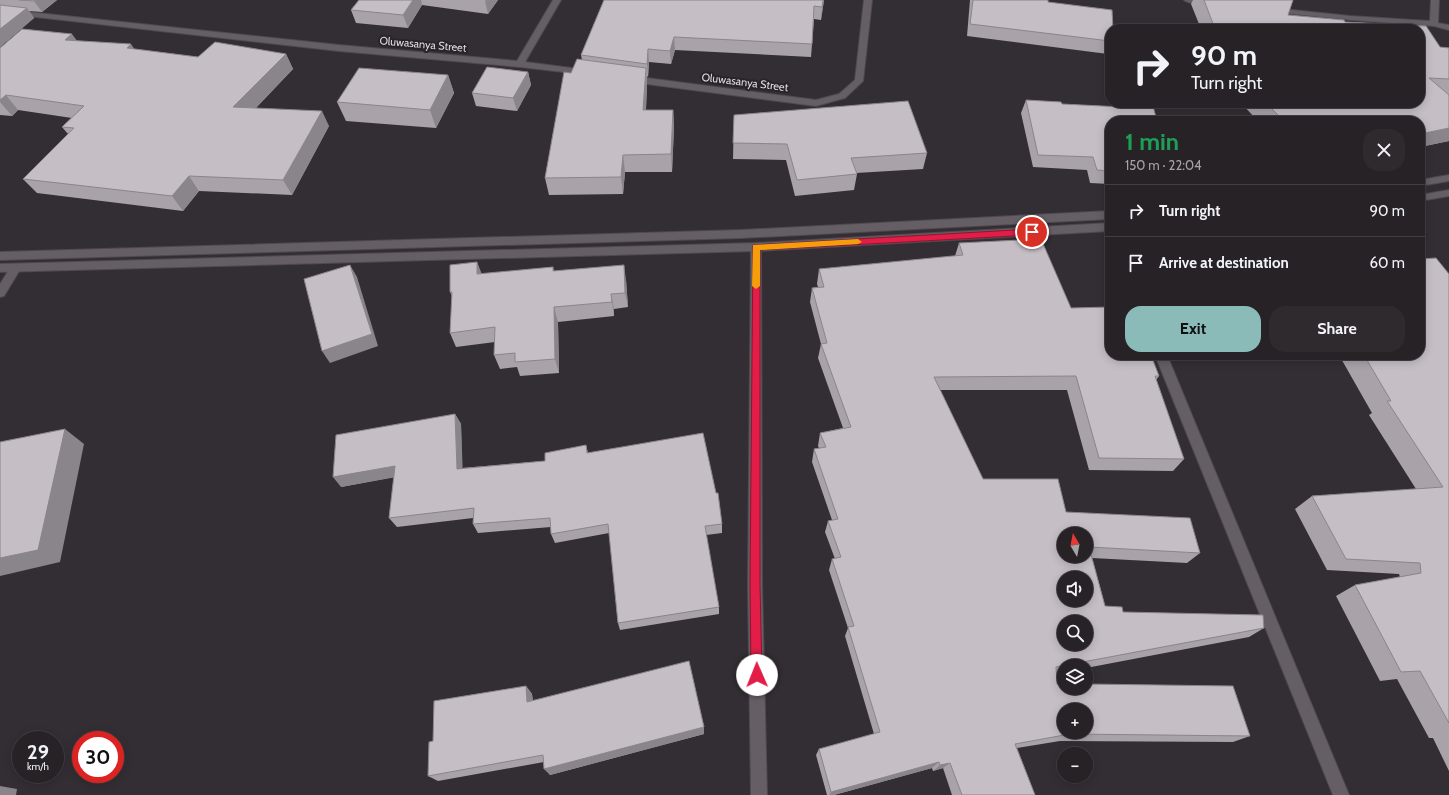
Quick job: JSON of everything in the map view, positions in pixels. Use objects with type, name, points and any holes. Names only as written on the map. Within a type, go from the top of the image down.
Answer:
[{"type":"street","points":[[520,64],[557,0]]},
{"type":"street","name":"Oluwasanya Street","points":[[621,78],[816,102],[842,96],[859,81],[868,0]]},
{"type":"street","points":[[1188,0],[1218,3]]},
{"type":"street","points":[[1434,24],[1435,0]]},
{"type":"street","points":[[1262,9],[1350,18],[1434,24],[1449,28]]},
{"type":"street","name":"Oluwasanya Street","points":[[0,11],[339,48],[520,64],[598,74]]},
{"type":"street","points":[[1425,182],[1449,178]]},
{"type":"street","points":[[1425,197],[1449,194]]},
{"type":"street","points":[[0,256],[741,234],[1105,215]]},
{"type":"street","points":[[0,268],[756,247],[1105,228]]},
{"type":"street","points":[[756,247],[755,585],[759,795]]},
{"type":"street","points":[[0,293],[16,268]]},
{"type":"street","points":[[1163,360],[1341,795]]},
{"type":"building","points":[[359,0],[413,0],[403,15],[351,10]]},
{"type":"building","points":[[604,0],[823,0],[822,7],[814,6],[812,44],[674,37],[670,51],[648,49],[647,64],[581,55]]},
{"type":"building","points":[[973,0],[1048,0],[1048,2],[1112,10],[1113,24],[1105,24],[1105,40],[970,24]]},
{"type":"building","points":[[1204,0],[1293,0],[1288,15],[1344,20],[1345,22],[1386,24],[1213,24]]},
{"type":"building","points":[[0,5],[27,8],[0,29]]},
{"type":"building","points":[[1425,26],[1440,47],[1449,48],[1449,79],[1429,78],[1449,95],[1449,128],[1425,133],[1425,116],[1279,116],[1271,108],[1425,108]]},
{"type":"building","points":[[22,29],[72,34],[65,40],[131,44],[127,48],[198,57],[215,42],[286,54],[233,107],[322,111],[283,180],[189,176],[172,196],[23,179],[74,128],[62,127],[84,106],[6,95],[0,100],[0,48]]},
{"type":"building","points":[[577,59],[646,68],[643,110],[673,110],[671,154],[623,155],[621,177],[545,178],[564,72],[571,73]]},
{"type":"building","points":[[487,67],[528,72],[513,98],[472,93]]},
{"type":"building","points":[[359,68],[448,75],[430,110],[337,102]]},
{"type":"building","points":[[1026,100],[1105,106],[1105,108],[1154,108],[1156,116],[1105,116],[1105,171],[1097,170],[1093,157],[1038,155]]},
{"type":"building","points":[[908,101],[927,153],[851,158],[857,174],[797,180],[787,144],[733,143],[734,115]]},
{"type":"building","points":[[1041,239],[1071,308],[1105,307],[1105,360],[1153,360],[1159,376],[1155,376],[1184,459],[1099,458],[1076,376],[934,377],[983,479],[1058,479],[1066,512],[1190,518],[1200,553],[1093,547],[1093,527],[1057,527],[1057,563],[1093,563],[1093,562],[1105,606],[1122,607],[1123,612],[1263,615],[1264,628],[1093,660],[1057,659],[1057,695],[1093,695],[1093,684],[1233,686],[1250,736],[1093,734],[1093,703],[1057,703],[1057,736],[1015,744],[1035,795],[962,795],[950,763],[940,765],[939,762],[831,792],[819,749],[880,732],[848,627],[854,626],[832,559],[841,557],[828,521],[838,519],[814,449],[826,447],[820,433],[851,427],[821,344],[827,343],[812,288],[824,287],[819,269],[963,255],[959,243]]},
{"type":"building","points":[[1436,258],[1449,274],[1449,723],[1420,671],[1401,672],[1355,585],[1421,573],[1420,563],[1346,559],[1312,496],[1443,487],[1387,401],[1391,401],[1367,360],[1425,360],[1425,259]]},
{"type":"building","points":[[477,262],[477,274],[553,267],[553,271],[624,265],[625,293],[611,294],[612,302],[554,307],[555,359],[515,362],[515,353],[494,355],[495,327],[450,333],[452,292],[450,292],[450,265]]},
{"type":"building","points":[[350,265],[372,334],[322,351],[304,279]]},
{"type":"building","points":[[455,414],[457,469],[545,461],[545,453],[586,445],[587,453],[703,433],[716,493],[718,493],[722,524],[705,526],[719,607],[618,623],[608,524],[551,534],[550,518],[473,524],[474,508],[389,518],[395,466],[333,477],[336,435]]},
{"type":"building","points":[[65,429],[38,550],[0,558],[0,442]]},
{"type":"building","points":[[689,661],[704,727],[544,769],[543,755],[428,776],[429,742],[433,741],[434,701],[526,686],[527,702]]},
{"type":"slow traffic","points":[[756,286],[756,247],[858,242]]},
{"type":"route","points":[[757,675],[755,585],[756,247],[1032,232]]}]
